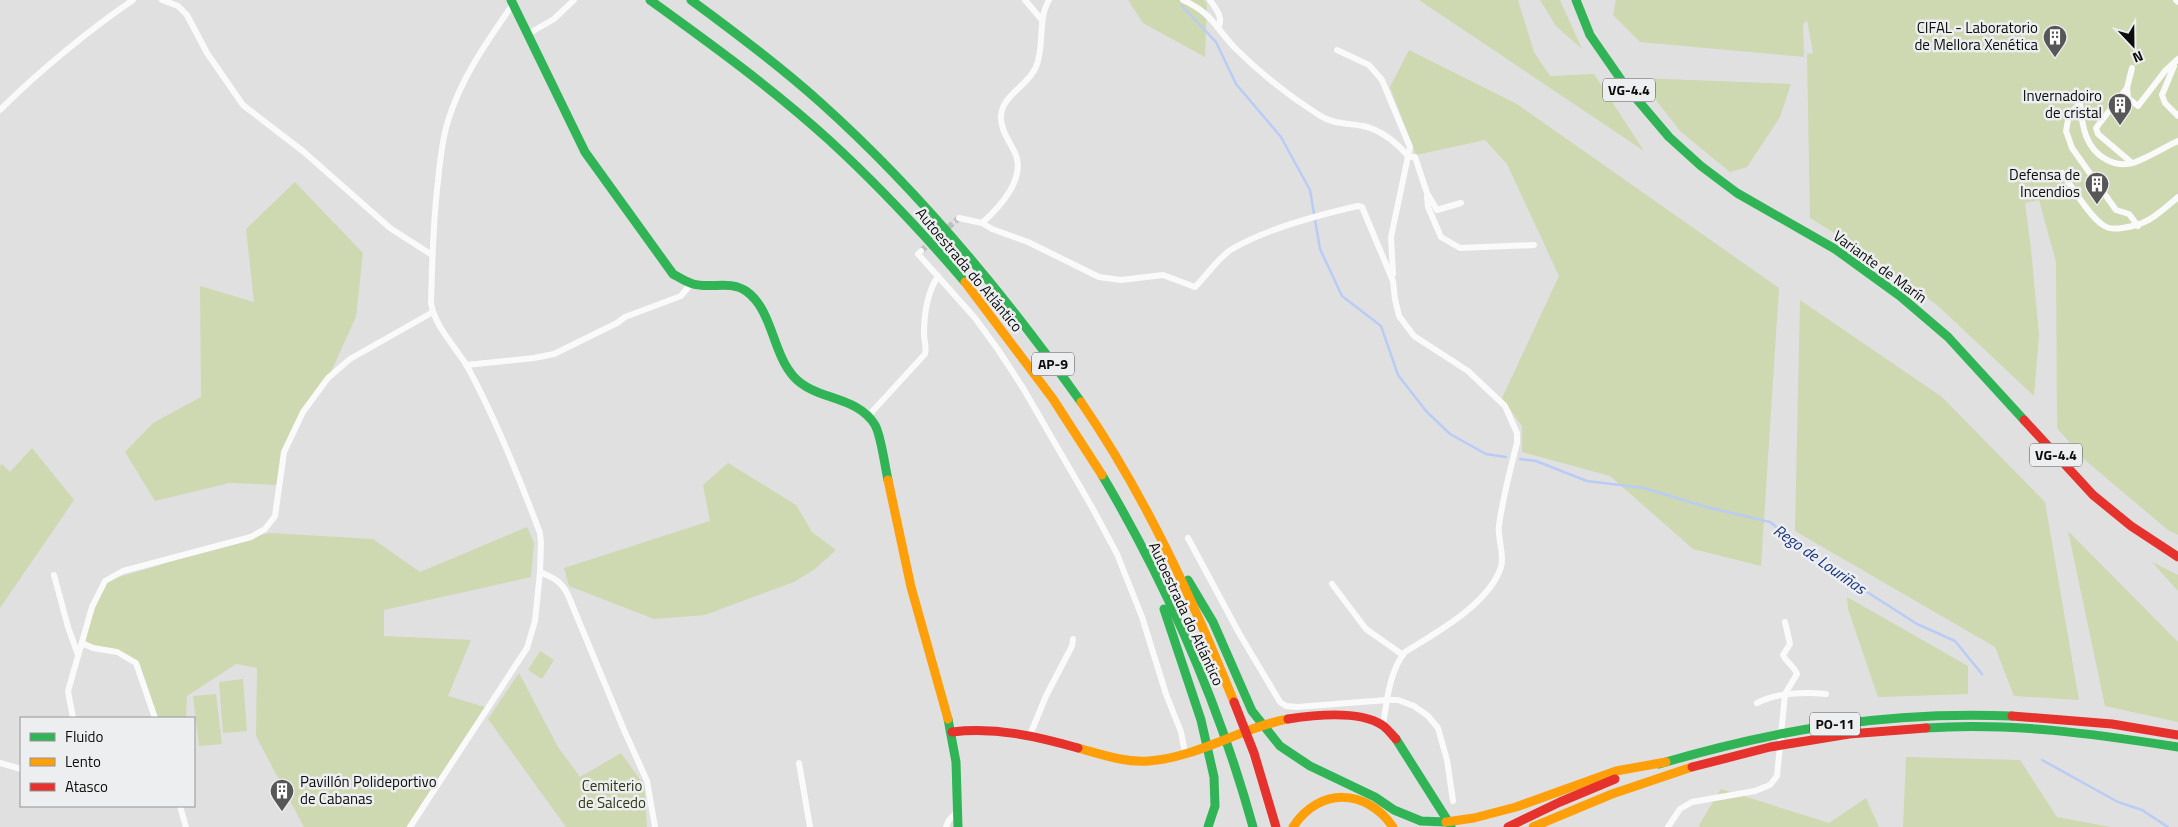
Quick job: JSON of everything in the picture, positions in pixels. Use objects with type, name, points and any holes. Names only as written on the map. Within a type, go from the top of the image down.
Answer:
[{"type":"main road","name":"Autoestrada do Atlántico","points":[[650,0],[738,64],[828,139],[885,194],[965,282],[1014,344],[1082,441],[1143,551],[1186,640],[1210,698],[1253,827]]},
{"type":"main road","name":"Autoestrada do Atlántico","points":[[691,0],[766,56],[822,104],[875,154],[969,256],[1066,380],[1099,428],[1134,488],[1193,605],[1250,744],[1276,827]]},
{"type":"main road","name":"Variante de Marín","points":[[1576,0],[1590,35],[1624,84],[1670,137],[1701,166],[1737,193],[1835,250],[1900,296],[1948,337],[2006,397],[2052,452],[2094,495],[2131,526],[2178,557]]},
{"type":"main road","points":[[512,2],[585,152],[670,269],[682,281],[690,285],[732,286],[745,290],[757,302],[787,367],[794,377],[816,391],[855,404],[869,415],[876,426],[911,587],[952,732],[956,762],[956,813],[958,827]]},
{"type":"main road","points":[[1134,488],[1213,622],[1252,711],[1280,746],[1310,766],[1376,797],[1394,810],[1421,821],[1447,822],[1474,818],[1516,807],[1616,771],[1666,762]]},
{"type":"main road","points":[[1143,551],[1188,676],[1203,730],[1216,792],[1215,806],[1208,827]]},
{"type":"main road","name":"PO-11","points":[[1508,827],[1560,802],[1613,780],[1666,762],[1759,737],[1821,726],[1906,716],[1989,714],[2058,717],[2122,725],[2178,735]]},
{"type":"main road","points":[[952,732],[994,730],[1030,734],[1116,758],[1149,761],[1166,759],[1186,753],[1278,721],[1314,716],[1361,716],[1383,725],[1396,739],[1451,827]]},
{"type":"main road","name":"PO-11","points":[[1533,827],[1568,811],[1664,775],[1746,751],[1824,736],[1906,728],[1988,726],[2056,729],[2122,736],[2178,747]]},
{"type":"main road","points":[[1293,827],[1302,812],[1314,803],[1330,797],[1348,797],[1364,802],[1379,810],[1393,827]]},
{"type":"main road","points":[[1545,827],[1568,811]]},
{"type":"street","points":[[0,110],[15,95],[104,21],[133,0]]},
{"type":"street","points":[[162,0],[178,6],[187,15],[207,53],[243,105],[304,152],[390,228],[432,255]]},
{"type":"street","points":[[528,34],[554,19],[574,0]]},
{"type":"street","points":[[1025,0],[1042,20]]},
{"type":"street","points":[[982,222],[1003,202],[1017,173],[1018,161],[1002,126],[1000,117],[1005,101],[1021,88],[1036,67],[1042,20],[1045,6],[1049,0]]},
{"type":"street","points":[[1183,0],[1204,11],[1219,26],[1235,47],[1267,77],[1320,116],[1331,121],[1363,126],[1383,132],[1409,157],[1415,157],[1427,193],[1437,210],[1461,203]]},
{"type":"street","points":[[1210,0],[1219,13],[1221,21],[1219,26]]},
{"type":"street","points":[[410,827],[527,648],[535,621],[540,572],[540,533],[507,452],[466,365],[432,312],[432,255],[441,151],[448,119],[485,44],[512,2]]},
{"type":"street","points":[[1337,50],[1369,65],[1382,80],[1410,147],[1391,237],[1393,280],[1399,316],[1414,336],[1468,371],[1487,388],[1508,412],[1516,433],[1517,443],[1499,525],[1502,560],[1497,575],[1481,598],[1450,623],[1403,655],[1392,677],[1383,725]]},
{"type":"street","points":[[2132,68],[2127,88],[2128,98],[2138,106],[2165,71],[2178,59]]},
{"type":"street","points":[[2178,59],[2170,71],[2162,96],[2165,103],[2178,116]]},
{"type":"street","points":[[2127,88],[2096,128],[2098,134],[2132,163]]},
{"type":"street","points":[[2138,226],[2129,214],[2116,210],[2072,148],[2066,131],[2069,115],[2080,103],[2085,136],[2091,147],[2103,158],[2117,165],[2132,163],[2178,141]]},
{"type":"street","points":[[2062,173],[2103,225],[2114,229],[2138,226],[2157,215],[2178,197]]},
{"type":"street","points":[[1427,193],[1428,207],[1441,237],[1460,248],[1534,245]]},
{"type":"street","points":[[959,218],[982,222],[992,229],[1028,242],[1099,277],[1121,280],[1163,275],[1195,287],[1230,250],[1287,225],[1358,206],[1362,207],[1393,280]]},
{"type":"street","points":[[922,251],[918,254],[975,318],[1024,388],[1063,454],[1117,554],[1142,617],[1166,694],[1181,732],[1186,753]]},
{"type":"street","points":[[869,415],[925,354],[924,336],[930,288],[938,276]]},
{"type":"street","points":[[466,365],[554,354],[625,318],[681,296],[690,285]]},
{"type":"street","points":[[73,717],[68,691],[92,607],[105,581],[123,570],[251,536],[265,529],[275,516],[284,452],[303,412],[328,378],[350,359],[432,312]]},
{"type":"street","points":[[1188,538],[1238,633],[1280,702],[1286,706],[1297,707],[1398,700],[1414,706],[1428,716],[1438,728],[1447,760],[1453,801]]},
{"type":"street","points":[[540,572],[557,579],[563,585],[568,596],[620,722],[647,780],[655,827]]},
{"type":"street","points":[[54,575],[68,627],[78,655]]},
{"type":"street","points":[[1332,584],[1366,629],[1403,655]]},
{"type":"street","points":[[1668,827],[1680,809],[1692,802],[1755,791],[1770,785],[1777,776],[1785,694],[1798,674],[1795,667],[1783,655],[1790,644],[1785,622]]},
{"type":"street","points":[[1030,734],[1046,696],[1072,646],[1072,639]]},
{"type":"street","points":[[82,643],[92,648],[117,652],[136,663],[155,717]]},
{"type":"street","points":[[1757,703],[1768,697],[1785,694],[1826,694]]},
{"type":"street","points":[[799,762],[810,827]]},
{"type":"street","points":[[0,764],[20,769]]},
{"type":"street","points":[[180,807],[186,827]]},
{"type":"street","points":[[946,827],[949,820],[956,813]]},
{"type":"green space","points":[[1128,0],[1204,0],[1207,4],[1205,57],[1143,23]]},
{"type":"green space","points":[[1419,0],[1518,0],[1534,52],[1550,76],[1594,74],[1644,151]]},
{"type":"green space","points":[[1540,0],[1560,0],[1582,49],[1556,26]]},
{"type":"green space","points":[[1616,0],[2178,0],[2178,535],[2168,530],[2086,461],[2057,428],[2056,262],[2039,200],[2025,203],[2039,335],[2034,396],[1937,305],[1857,247],[1810,218],[1807,54],[1813,53],[1807,20],[1803,25],[1804,57],[1640,42],[1613,15]]},
{"type":"green space","points":[[1409,50],[1517,104],[1779,288],[1761,566],[1693,549],[1610,476],[1522,452],[1522,426],[1502,398],[1559,276],[1507,164],[1485,140],[1416,155],[1390,87]]},
{"type":"green space","points":[[1639,78],[1791,84],[1780,117],[1747,167],[1730,172],[1680,131]]},
{"type":"green space","points":[[295,182],[363,253],[356,317],[328,378],[303,412],[284,452],[279,485],[229,483],[155,501],[125,452],[153,423],[201,397],[200,286],[254,302],[246,229]]},
{"type":"green space","points":[[1800,300],[1942,397],[2045,502],[2079,700],[2014,696],[1995,647],[1795,531]]},
{"type":"green space","points":[[32,448],[74,500],[0,608],[0,466],[2,464],[10,472]]},
{"type":"green space","points":[[728,463],[796,505],[812,532],[836,550],[815,569],[794,582],[705,615],[654,619],[569,586],[564,568],[710,521],[703,485]]},
{"type":"green space","points":[[527,527],[534,543],[531,577],[384,610],[384,636],[471,640],[448,696],[488,708],[410,827],[304,827],[256,736],[257,668],[236,664],[187,696],[186,717],[155,717],[136,663],[82,643],[105,581],[157,566],[203,549],[270,533],[373,539],[420,572]]},
{"type":"green space","points":[[2068,531],[2178,642],[2178,722],[2105,706]]},
{"type":"green space","points":[[2152,562],[2178,575],[2178,591]]},
{"type":"green space","points":[[1847,597],[1968,666],[1968,694],[1878,697],[1848,609]]},
{"type":"green space","points":[[540,651],[554,660],[542,679],[528,670]]},
{"type":"green space","name":"Cemiterio de Salcedo","points":[[519,673],[558,747],[580,777],[621,753],[644,785],[647,827],[566,827],[488,719]]},
{"type":"green space","points":[[243,679],[247,731],[223,733],[219,682]]},
{"type":"green space","points":[[216,694],[222,744],[199,746],[193,696]]},
{"type":"green space","points":[[1906,757],[2020,760],[2057,817],[2111,827],[1903,827]]},
{"type":"green space","points":[[1721,789],[1829,823],[1866,798],[1879,827],[1700,827],[1699,825]]},
{"type":"waterway","name":"Rego de Louriñas","points":[[1182,6],[1216,42],[1236,84],[1281,137],[1310,190],[1320,249],[1342,296],[1381,326],[1398,375],[1426,411],[1450,434],[1486,454],[1506,457]]},
{"type":"waterway","name":"Rego de Louriñas","points":[[1520,459],[1536,461],[1587,481],[1644,488],[1706,507],[1770,522],[1825,565],[1917,624],[1955,641],[1982,674]]},
{"type":"waterway","name":"Rego de Louriñas","points":[[2042,760],[2118,802],[2142,810],[2168,827]]},
{"type":"tunnel","points":[[921,251],[959,218]]},
{"type":"traffic: fast","points":[[511,0],[585,152],[673,274],[693,284],[706,286],[727,285],[740,288],[755,299],[762,309],[781,356],[794,377],[803,385],[813,390],[858,408],[875,425],[881,443],[888,480]]},
{"type":"traffic: fast","points":[[650,0],[719,50],[808,121],[899,209],[965,282]]},
{"type":"traffic: fast","points":[[691,0],[758,50],[805,89],[892,172],[959,245],[1022,323],[1081,402]]},
{"type":"traffic: fast","points":[[1576,0],[1590,35],[1624,84],[1669,137],[1701,166],[1737,193],[1835,249],[1900,296],[1948,337],[2024,420]]},
{"type":"traffic: fast","points":[[1102,475],[1148,559],[1189,646],[1224,736],[1253,827]]},
{"type":"traffic: fast","points":[[1188,580],[1213,622],[1252,711],[1280,746],[1310,766],[1375,797],[1394,810],[1421,821],[1446,822]]},
{"type":"traffic: fast","points":[[1164,609],[1201,720],[1214,777],[1215,806],[1208,827]]},
{"type":"traffic: fast","points":[[1659,764],[1747,741],[1833,725],[1921,716],[2012,716]]},
{"type":"traffic: fast","points":[[948,719],[956,762],[958,827]]},
{"type":"traffic: fast","points":[[1926,728],[1990,727],[2053,730],[2178,747]]},
{"type":"traffic: fast","points":[[1396,739],[1451,826]]},
{"type":"traffic: slow","points":[[965,282],[1053,399],[1102,475]]},
{"type":"traffic: slow","points":[[1081,402],[1126,473],[1166,548],[1234,702]]},
{"type":"traffic: slow","points":[[888,480],[911,587],[948,719]]},
{"type":"traffic: slow","points":[[1078,748],[1131,761],[1167,759],[1202,749],[1271,723],[1288,719]]},
{"type":"traffic: slow","points":[[1446,822],[1474,818],[1516,807],[1616,771],[1666,762]]},
{"type":"traffic: slow","points":[[1533,827],[1612,794],[1692,767]]},
{"type":"traffic: slow","points":[[1293,827],[1304,814],[1316,805],[1329,799],[1343,797],[1356,799],[1370,805],[1382,814],[1393,827]]},
{"type":"traffic: jam","points":[[2024,420],[2093,495],[2131,526],[2178,557]]},
{"type":"traffic: jam","points":[[1234,702],[1254,753],[1276,827]]},
{"type":"traffic: jam","points":[[1288,719],[1323,715],[1361,717],[1382,725],[1396,739]]},
{"type":"traffic: jam","points":[[2012,716],[2112,724],[2178,735]]},
{"type":"traffic: jam","points":[[1692,767],[1770,747],[1849,734],[1926,728]]},
{"type":"traffic: jam","points":[[952,732],[984,731],[1016,734],[1078,748]]},
{"type":"traffic: jam","points":[[1508,827],[1560,802],[1615,779]]},
{"type":"place","name":"CIFAL - Laboratorio de Mellora Xenética","points":[[2055,58]]},
{"type":"place","name":"Invernadoiro de cristal","points":[[2120,126]]},
{"type":"place","name":"Defensa de Incendios","points":[[2097,205]]},
{"type":"place","name":"Pavillón Polideportivo de Cabanas","points":[[282,812]]}]
